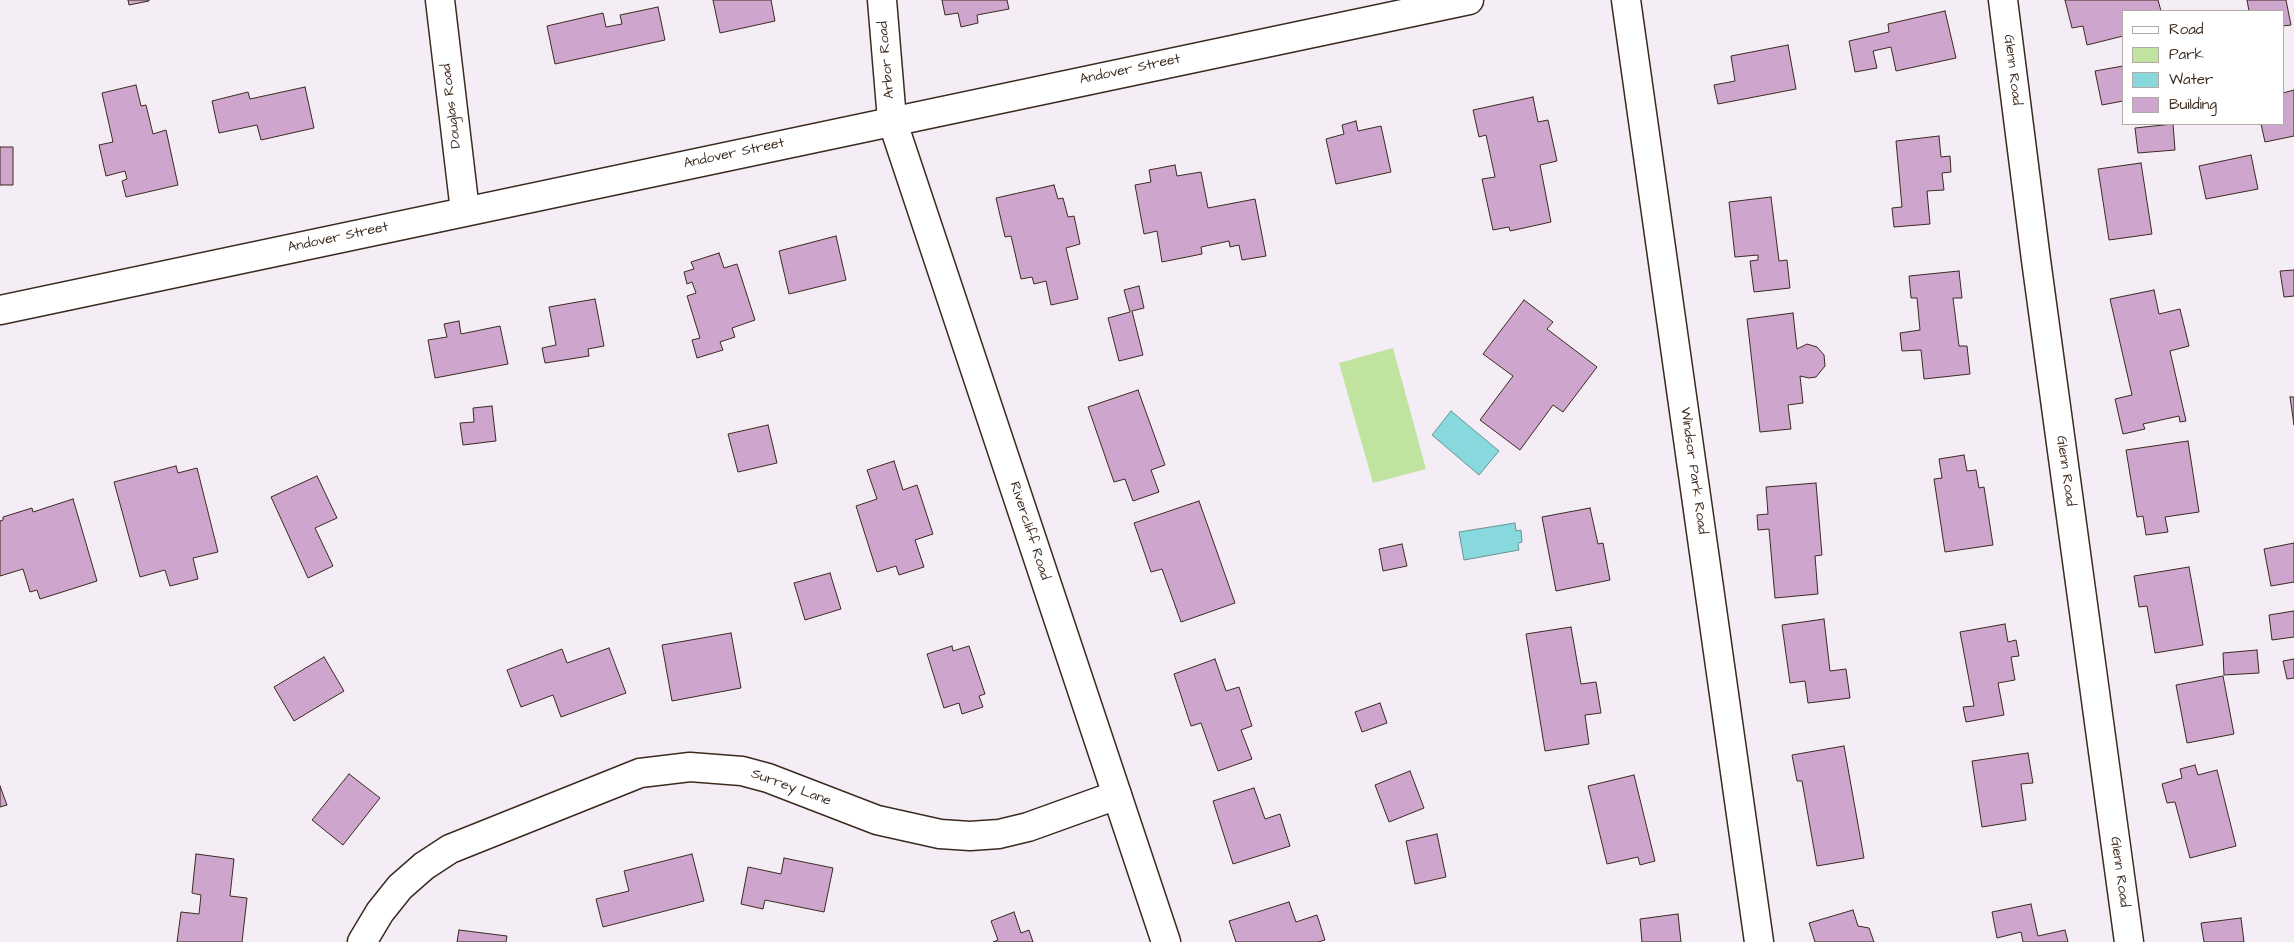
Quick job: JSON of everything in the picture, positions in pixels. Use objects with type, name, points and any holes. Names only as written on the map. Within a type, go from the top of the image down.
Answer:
[{"type":"street","name":"Douglas Road","points":[[440,0],[465,211]]},
{"type":"street","name":"Arbor Road","points":[[882,0],[892,120]]},
{"type":"street","name":"Andover Street","points":[[0,310],[892,120],[1404,6],[1469,0]]},
{"type":"street","name":"Windsor Park Road","points":[[1626,0],[1759,942]]},
{"type":"street","name":"Glenn Road","points":[[2003,0],[2036,260],[2129,942]]},
{"type":"street","name":"Rivercliff Road","points":[[892,120],[1166,942]]},
{"type":"street","name":"Surrey Lane","points":[[362,942],[380,912],[400,887],[424,866],[450,849],[616,782],[649,771],[690,767],[742,771],[768,778],[877,820],[940,834],[970,836],[999,834],[1028,827],[1117,795]]},
{"type":"green space","points":[[1393,348],[1426,469],[1373,483],[1339,363]]},
{"type":"water","points":[[1451,411],[1499,451],[1479,475],[1432,435]]},
{"type":"water","points":[[1515,523],[1516,531],[1521,530],[1522,542],[1518,543],[1519,550],[1464,560],[1459,532]]},
{"type":"building","points":[[128,0],[149,0],[149,1],[129,5]]},
{"type":"building","points":[[713,0],[771,0],[775,21],[720,33]]},
{"type":"building","points":[[942,0],[1007,0],[1009,9],[977,15],[978,23],[961,27],[958,13],[945,15]]},
{"type":"building","points":[[2065,0],[2158,0],[2161,10],[2122,10],[2122,36],[2087,45],[2083,26],[2072,28]]},
{"type":"building","points":[[2247,0],[2286,0],[2291,25],[2284,26],[2284,10],[2249,10]]},
{"type":"building","points":[[658,7],[665,40],[555,64],[547,26],[603,13],[606,27],[622,24],[620,15]]},
{"type":"building","points":[[1945,11],[1956,58],[1896,71],[1891,47],[1873,51],[1877,68],[1855,72],[1849,41],[1889,32],[1888,24]]},
{"type":"building","points":[[1788,45],[1796,89],[1718,104],[1714,85],[1735,81],[1731,56]]},
{"type":"building","points":[[2122,66],[2122,101],[2102,105],[2095,71]]},
{"type":"building","points":[[136,85],[141,106],[146,105],[153,134],[166,130],[178,185],[126,197],[122,181],[127,179],[125,171],[106,176],[99,145],[113,142],[102,93]]},
{"type":"building","points":[[305,87],[314,128],[261,140],[257,125],[219,133],[212,101],[248,92],[250,99]]},
{"type":"building","points":[[2294,90],[2294,136],[2265,142],[2261,125],[2284,125],[2284,93]]},
{"type":"building","points":[[1533,97],[1538,122],[1548,120],[1557,161],[1540,165],[1551,222],[1510,231],[1509,227],[1493,230],[1482,179],[1495,177],[1486,135],[1479,137],[1473,110]]},
{"type":"building","points":[[1356,121],[1358,131],[1381,126],[1391,172],[1336,184],[1326,139],[1344,134],[1342,125]]},
{"type":"building","points":[[2173,125],[2175,150],[2138,153],[2135,128]]},
{"type":"building","points":[[1939,136],[1941,157],[1950,156],[1951,172],[1942,173],[1944,190],[1927,191],[1930,224],[1894,227],[1892,208],[1902,207],[1896,141]]},
{"type":"building","points":[[0,147],[13,147],[13,185],[0,185]]},
{"type":"building","points":[[2251,155],[2258,189],[2206,199],[2199,166]]},
{"type":"building","points":[[2141,163],[2152,234],[2109,240],[2098,169]]},
{"type":"building","points":[[1175,165],[1177,176],[1201,172],[1208,208],[1255,199],[1266,256],[1242,260],[1239,245],[1230,247],[1229,241],[1201,247],[1202,254],[1162,262],[1157,231],[1144,234],[1135,185],[1151,182],[1149,170]]},
{"type":"building","points":[[1054,185],[1058,199],[1063,198],[1068,217],[1074,216],[1080,244],[1066,248],[1078,299],[1051,305],[1046,281],[1034,284],[1032,277],[1021,279],[1011,236],[1005,237],[996,198]]},
{"type":"building","points":[[1771,197],[1779,261],[1787,260],[1790,288],[1754,292],[1750,261],[1758,260],[1758,255],[1735,257],[1729,202]]},
{"type":"building","points":[[836,236],[846,280],[789,294],[779,251]]},
{"type":"building","points":[[719,253],[724,268],[737,264],[755,320],[732,328],[735,337],[720,342],[723,350],[697,358],[692,340],[700,338],[687,296],[696,293],[692,282],[687,284],[684,272],[694,269],[691,262]]},
{"type":"building","points":[[2294,270],[2294,296],[2284,297],[2280,271]]},
{"type":"building","points":[[1959,271],[1962,298],[1953,298],[1959,346],[1967,346],[1970,374],[1924,379],[1921,350],[1902,351],[1900,333],[1920,330],[1917,298],[1911,298],[1909,276]]},
{"type":"building","points":[[1139,286],[1144,308],[1132,311],[1143,355],[1119,361],[1108,318],[1130,312],[1124,290]]},
{"type":"building","points":[[2154,290],[2159,314],[2180,309],[2189,346],[2170,351],[2186,421],[2180,422],[2179,416],[2143,424],[2145,429],[2123,434],[2115,399],[2132,395],[2110,299]]},
{"type":"building","points":[[595,299],[604,346],[588,349],[589,356],[545,363],[542,348],[556,345],[549,307]]},
{"type":"building","points":[[1524,300],[1553,322],[1547,329],[1597,367],[1563,412],[1553,405],[1520,450],[1480,420],[1513,376],[1483,354]]},
{"type":"building","points":[[1793,313],[1797,349],[1807,344],[1817,347],[1824,355],[1825,366],[1816,377],[1800,376],[1803,403],[1788,405],[1791,429],[1760,432],[1747,319]]},
{"type":"building","points":[[459,321],[461,334],[500,326],[508,364],[435,378],[428,340],[447,337],[444,324]]},
{"type":"building","points":[[1138,390],[1165,465],[1151,470],[1159,492],[1133,501],[1125,479],[1114,482],[1088,407]]},
{"type":"building","points":[[2290,397],[2294,397],[2294,425]]},
{"type":"building","points":[[492,406],[496,441],[463,445],[460,423],[474,422],[473,408]]},
{"type":"building","points":[[768,425],[777,463],[738,472],[728,434]]},
{"type":"building","points":[[2188,441],[2199,512],[2165,517],[2168,532],[2146,535],[2143,516],[2137,517],[2126,450]]},
{"type":"building","points":[[1964,455],[1967,471],[1976,470],[1979,488],[1984,487],[1993,545],[1945,552],[1934,479],[1942,478],[1939,459]]},
{"type":"building","points":[[894,461],[903,490],[917,485],[933,534],[915,540],[924,567],[899,575],[896,566],[877,572],[856,506],[877,499],[867,470]]},
{"type":"building","points":[[176,466],[178,473],[197,468],[218,552],[193,558],[198,579],[170,586],[165,570],[140,577],[114,482]]},
{"type":"building","points":[[317,476],[337,518],[315,528],[333,566],[308,578],[271,497]]},
{"type":"building","points":[[1816,483],[1822,555],[1815,556],[1818,594],[1775,598],[1769,529],[1758,530],[1757,515],[1768,514],[1766,487]]},
{"type":"building","points":[[73,499],[97,581],[40,599],[37,590],[30,592],[23,569],[0,576],[0,521],[3,520],[3,517],[32,508],[33,512]]},
{"type":"building","points":[[1199,501],[1235,603],[1181,622],[1162,569],[1151,572],[1134,523]]},
{"type":"building","points":[[1590,508],[1598,544],[1603,543],[1610,580],[1556,591],[1542,517]]},
{"type":"building","points":[[2294,543],[2294,582],[2271,586],[2264,549]]},
{"type":"building","points":[[1402,544],[1407,566],[1383,571],[1379,549]]},
{"type":"building","points":[[2189,567],[2203,645],[2155,653],[2147,606],[2139,607],[2134,576]]},
{"type":"building","points":[[830,573],[841,609],[805,620],[794,583]]},
{"type":"building","points":[[2294,611],[2294,637],[2272,640],[2269,615]]},
{"type":"building","points":[[1824,619],[1830,671],[1846,669],[1850,698],[1808,703],[1805,681],[1790,683],[1782,625]]},
{"type":"building","points":[[2005,624],[2008,642],[2016,640],[2019,656],[2011,657],[2015,680],[1998,683],[2004,715],[1966,722],[1963,707],[1974,706],[1960,632]]},
{"type":"building","points":[[1571,627],[1581,684],[1596,682],[1601,713],[1585,715],[1589,744],[1545,751],[1526,634]]},
{"type":"building","points":[[731,633],[741,688],[672,701],[662,645]]},
{"type":"building","points":[[952,646],[953,651],[969,646],[985,694],[979,696],[983,707],[962,714],[959,703],[944,708],[927,654]]},
{"type":"building","points":[[609,648],[626,693],[561,717],[553,695],[521,707],[507,670],[562,649],[567,663]]},
{"type":"building","points":[[2257,650],[2259,673],[2224,675],[2223,653]]},
{"type":"building","points":[[324,657],[344,691],[294,721],[274,687]]},
{"type":"building","points":[[1215,659],[1226,691],[1239,687],[1252,726],[1241,730],[1252,759],[1218,771],[1201,723],[1191,726],[1174,674]]},
{"type":"building","points":[[2294,659],[2294,678],[2287,679],[2283,661]]},
{"type":"building","points":[[2223,676],[2234,734],[2187,743],[2176,685]]},
{"type":"building","points":[[1380,703],[1387,723],[1362,732],[1355,712]]},
{"type":"building","points":[[1844,746],[1864,858],[1817,866],[1802,781],[1797,781],[1792,755]]},
{"type":"building","points":[[2028,753],[2033,783],[2021,784],[2026,820],[1982,827],[1972,761]]},
{"type":"building","points":[[2195,765],[2198,775],[2217,770],[2236,846],[2190,858],[2175,802],[2167,803],[2162,784],[2182,778],[2180,769]]},
{"type":"building","points":[[1410,771],[1424,808],[1389,822],[1375,785]]},
{"type":"building","points":[[349,774],[380,798],[343,845],[312,820]]},
{"type":"building","points":[[1634,775],[1655,861],[1640,865],[1638,857],[1607,864],[1588,786]]},
{"type":"building","points":[[0,786],[7,805],[0,807]]},
{"type":"building","points":[[1254,788],[1265,819],[1280,814],[1290,846],[1233,864],[1213,801]]},
{"type":"building","points":[[1437,834],[1446,877],[1415,884],[1406,841]]},
{"type":"building","points":[[196,854],[234,859],[230,896],[247,898],[242,942],[177,942],[181,912],[199,914],[201,895],[192,893]]},
{"type":"building","points":[[692,854],[704,901],[603,927],[596,899],[629,891],[624,871]]},
{"type":"building","points":[[784,858],[833,868],[824,912],[765,900],[763,909],[741,904],[748,867],[781,874]]},
{"type":"building","points":[[1289,902],[1296,922],[1317,915],[1325,940],[1318,942],[1236,942],[1229,921]]},
{"type":"building","points":[[2031,904],[2038,936],[2065,930],[2068,942],[2023,942],[2021,932],[1997,938],[1992,912]]},
{"type":"building","points":[[1853,910],[1858,926],[1869,928],[1874,942],[1815,942],[1809,923]]},
{"type":"building","points":[[1014,912],[1021,933],[1029,930],[1033,942],[993,942],[998,940],[991,921]]},
{"type":"building","points":[[1678,914],[1681,942],[1642,942],[1640,919]]},
{"type":"building","points":[[2241,918],[2244,942],[2204,942],[2201,923]]},
{"type":"building","points":[[459,930],[507,936],[506,942],[457,942]]}]
